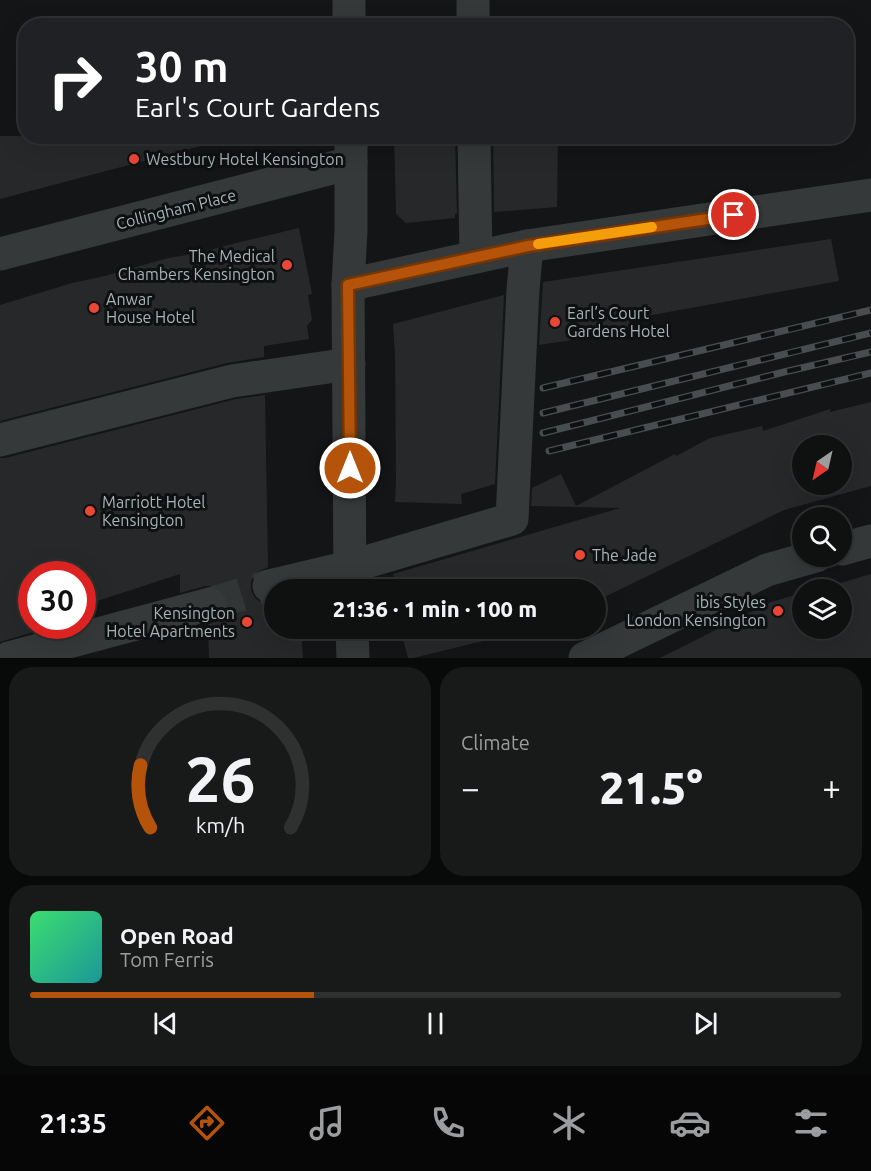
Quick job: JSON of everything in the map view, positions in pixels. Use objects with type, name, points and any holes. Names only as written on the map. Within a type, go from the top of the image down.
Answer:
[{"type":"street","points":[[349,0],[349,18]]},
{"type":"street","points":[[474,144],[477,257]]},
{"type":"street","points":[[351,150],[348,285],[350,578],[512,519],[523,290],[528,246]]},
{"type":"street","name":"Collingham Place","points":[[0,254],[351,150]]},
{"type":"street","points":[[348,285],[528,246],[871,195]]},
{"type":"street","points":[[0,440],[232,381],[349,364]]},
{"type":"street","points":[[852,546],[871,541]]},
{"type":"street","points":[[585,658],[767,570],[792,563]]},
{"type":"street","points":[[9,658],[210,604]]},
{"type":"street","points":[[352,639],[353,658]]},
{"type":"building","points":[[0,136],[18,136],[18,144],[201,144],[201,146],[0,199]]},
{"type":"building","points":[[394,144],[455,144],[457,214],[455,218],[406,223],[396,214]]},
{"type":"building","points":[[493,144],[558,144],[557,207],[494,212]]},
{"type":"building","points":[[299,228],[312,294],[308,295],[312,320],[307,326],[309,339],[264,346],[264,357],[227,363],[0,421],[0,305],[168,258],[199,253]]},
{"type":"building","points":[[831,239],[839,281],[630,319],[631,329],[539,345],[543,282]]},
{"type":"building","points":[[504,295],[495,484],[461,494],[462,504],[395,502],[393,324]]},
{"type":"building","points":[[265,395],[268,567],[256,573],[251,581],[251,590],[255,598],[264,604],[264,639],[302,639],[303,658],[209,658],[208,624],[224,617],[228,608],[228,599],[223,590],[214,586],[205,586],[180,593],[180,574],[96,601],[96,561],[18,561],[18,637],[0,642],[0,458],[236,399]]},
{"type":"building","points":[[871,402],[871,486],[852,491],[852,435],[792,435],[792,495],[838,495],[784,510],[606,596],[606,579],[394,579],[393,574],[620,508],[531,506],[532,488],[561,474],[576,506],[710,438],[762,426],[763,431],[830,409],[830,412]]},
{"type":"building","name":"ibis Styles London Kensington","points":[[871,574],[871,658],[660,658],[771,602],[792,596],[792,639],[852,639],[852,580]]},
{"type":"building","points":[[403,639],[492,639],[413,658],[408,658]]},
{"type":"tunnel","points":[[210,604],[264,588]]},
{"type":"railway","points":[[543,388],[871,310]]},
{"type":"railway","points":[[543,413],[871,333]]},
{"type":"railway","points":[[543,433],[871,352]]},
{"type":"railway","points":[[549,451],[871,373]]},
{"type":"slow traffic","points":[[538,244],[652,227]]},
{"type":"place","name":"Westbury Hotel Kensington","points":[[134,159]]},
{"type":"place","name":"The Medical Chambers Kensington","points":[[287,265]]},
{"type":"place","name":"Anwar House Hotel","points":[[94,308]]},
{"type":"place","name":"Earl’s Court Gardens Hotel","points":[[555,322]]},
{"type":"place","name":"Marriott Hotel Kensington","points":[[90,511]]},
{"type":"place","name":"The Jade","points":[[580,555]]},
{"type":"place","name":"ibis Styles London Kensington","points":[[778,611]]},
{"type":"place","name":"Kensington Hotel Apartments","points":[[247,622]]},
{"type":"route","points":[[350,468],[348,285],[528,246],[734,215]]}]
